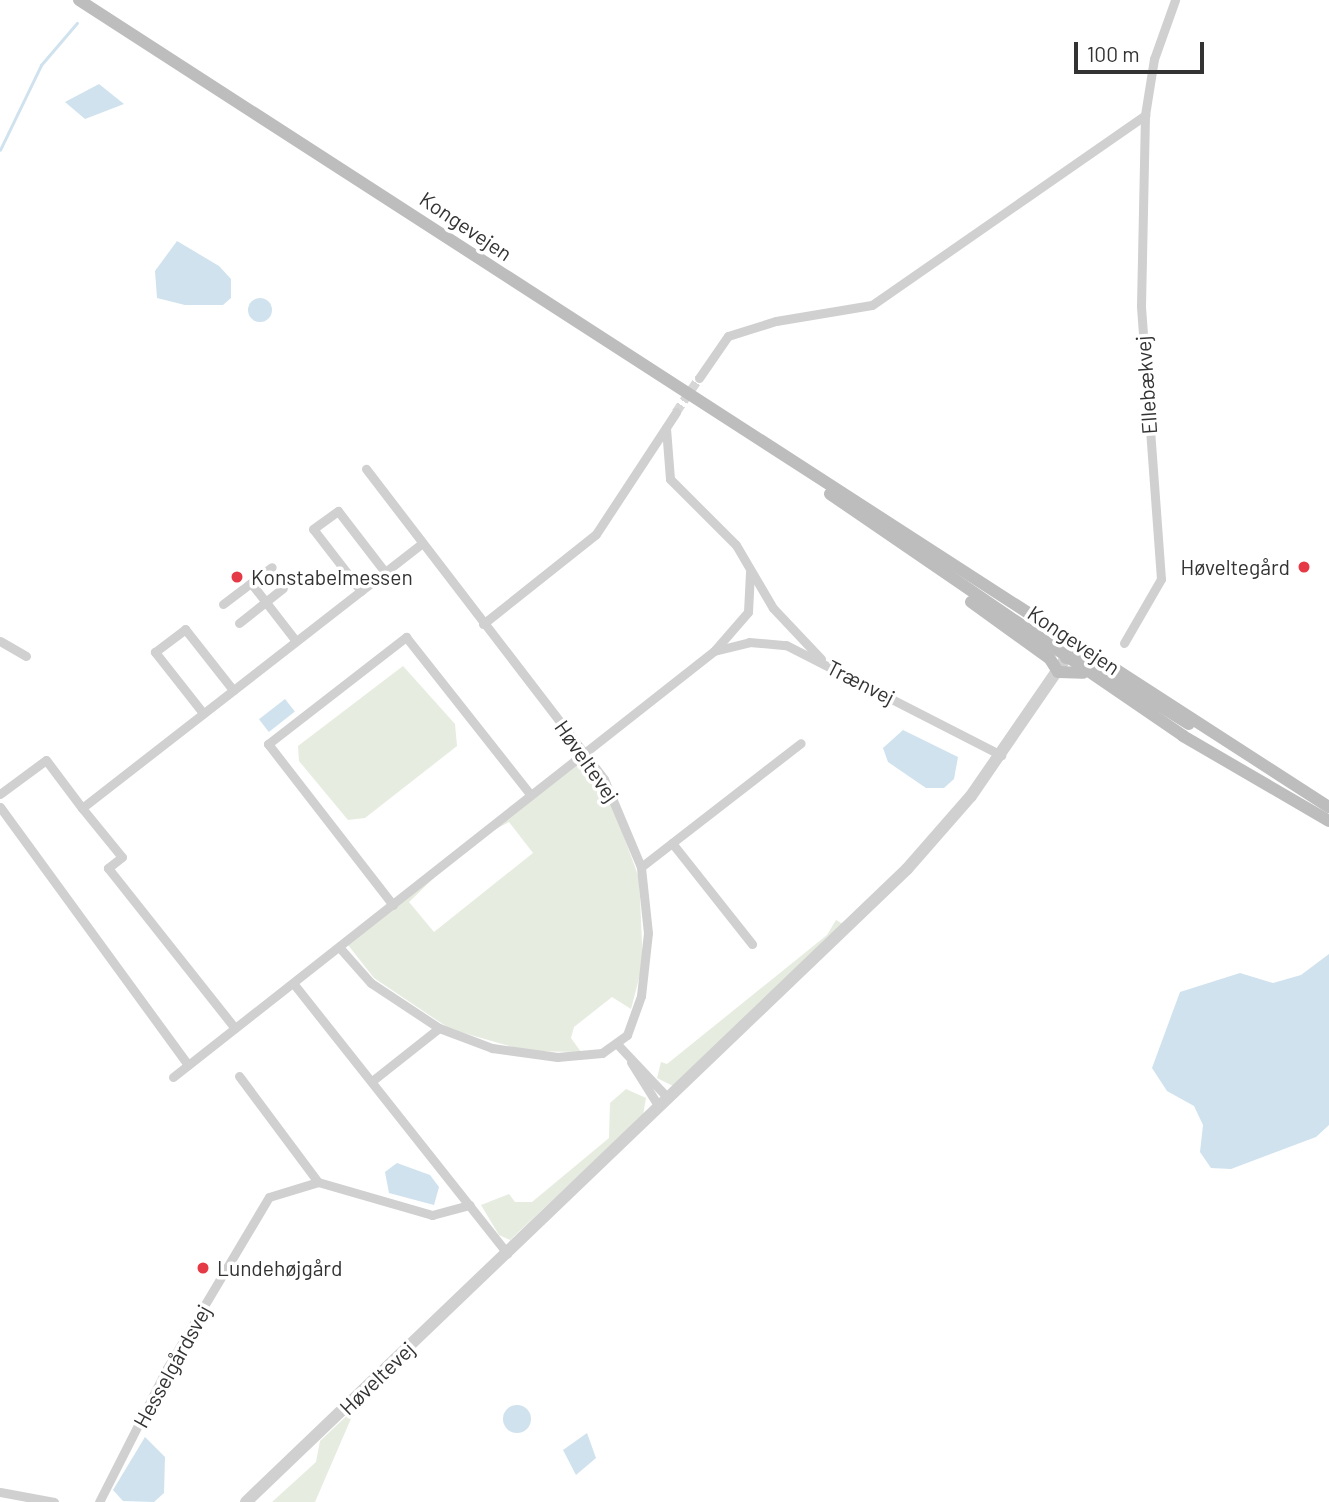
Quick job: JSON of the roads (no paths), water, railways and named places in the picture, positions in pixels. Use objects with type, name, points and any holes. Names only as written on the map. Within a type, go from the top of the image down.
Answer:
[{"type":"main road","name":"Kongevejen","points":[[79,0],[808,476],[1329,807]]},
{"type":"main road","name":"Kongevejen","points":[[87,0],[101,12]]},
{"type":"main road","name":"Kongevejen","points":[[808,476],[931,567],[1101,682],[1329,821]]},
{"type":"main road","points":[[931,567],[1050,659],[1058,672],[1070,669],[1101,682]]},
{"type":"main road","points":[[1042,623],[1063,643],[1066,658],[1082,657],[1168,713],[1245,752]]},
{"type":"street","name":"Ellebækvej","points":[[1124,643],[1161,579],[1141,306],[1145,115],[1154,59],[1175,0]]},
{"type":"street","points":[[699,377],[728,336],[776,321],[872,305],[1145,115]]},
{"type":"street","points":[[483,624],[596,534],[676,412]]},
{"type":"street","points":[[666,428],[670,479],[736,545],[773,608],[826,664]]},
{"type":"street","name":"Høveltevej","points":[[366,469],[584,752],[618,804],[641,867],[646,966],[634,1022],[618,1045]]},
{"type":"street","points":[[361,591],[313,529],[338,510],[385,572]]},
{"type":"street","points":[[82,808],[422,544]]},
{"type":"street","points":[[223,604],[272,567]]},
{"type":"street","name":"Trænvej","points":[[173,1077],[714,651],[748,612],[750,568]]},
{"type":"street","points":[[251,583],[296,641]]},
{"type":"street","points":[[239,623],[284,588]]},
{"type":"street","points":[[203,713],[155,652],[175,636],[185,629],[233,690]]},
{"type":"street","points":[[393,905],[268,744],[406,637],[530,794]]},
{"type":"street","points":[[0,641],[26,656]]},
{"type":"street","name":"Trænvej","points":[[714,651],[768,642],[826,664],[1001,755]]},
{"type":"street","name":"Høveltevej","points":[[246,1502],[907,869],[1001,755],[1066,658]]},
{"type":"street","points":[[641,867],[801,743]]},
{"type":"street","points":[[0,794],[46,760],[122,857],[108,868],[235,1028]]},
{"type":"street","points":[[0,807],[188,1065]]},
{"type":"street","points":[[672,843],[752,944]]},
{"type":"street","points":[[340,947],[371,983],[439,1028],[520,1054],[590,1055],[618,1045],[663,1102]]},
{"type":"street","points":[[293,983],[507,1253]]},
{"type":"street","points":[[372,1082],[439,1028]]},
{"type":"street","points":[[239,1076],[318,1182],[432,1215],[470,1205]]},
{"type":"street","name":"Hesselgårdsvej","points":[[99,1502],[254,1213],[269,1197],[318,1182]]},
{"type":"street","points":[[0,1492],[54,1502]]},
{"type":"water","points":[[99,84],[124,104],[85,119],[65,102]]},
{"type":"water","points":[[177,241],[219,266],[231,279],[231,298],[223,305],[185,305],[157,298],[155,271]]},
{"type":"water","points":[[260,298],[271,305],[272,310],[265,321],[260,322],[249,315],[248,310],[255,299]]},
{"type":"water","points":[[285,699],[295,712],[269,732],[259,719]]},
{"type":"water","points":[[903,730],[958,757],[954,779],[944,788],[926,788],[888,762],[883,748]]},
{"type":"water","points":[[1329,954],[1329,1125],[1316,1137],[1231,1169],[1211,1168],[1200,1152],[1203,1125],[1194,1106],[1167,1091],[1152,1068],[1180,992],[1240,973],[1273,983],[1301,975]]},
{"type":"water","points":[[397,1163],[430,1175],[439,1187],[434,1205],[389,1193],[385,1172]]},
{"type":"water","points":[[517,1405],[527,1409],[531,1419],[527,1429],[517,1433],[507,1429],[503,1419],[507,1409]]},
{"type":"water","points":[[587,1433],[596,1458],[576,1475],[563,1450]]},
{"type":"water","points":[[145,1437],[165,1457],[164,1493],[154,1502],[123,1501],[113,1490]]},
{"type":"waterway","points":[[0,150],[41,65],[77,23]]},
{"type":"tunnel","points":[[676,412],[699,378]]},
{"type":"place","name":"Høveltegård","points":[[1304,567]]},
{"type":"place","name":"Konstabelmessen","points":[[237,577]]},
{"type":"place","name":"Lundehøjgård","points":[[203,1268]]}]
